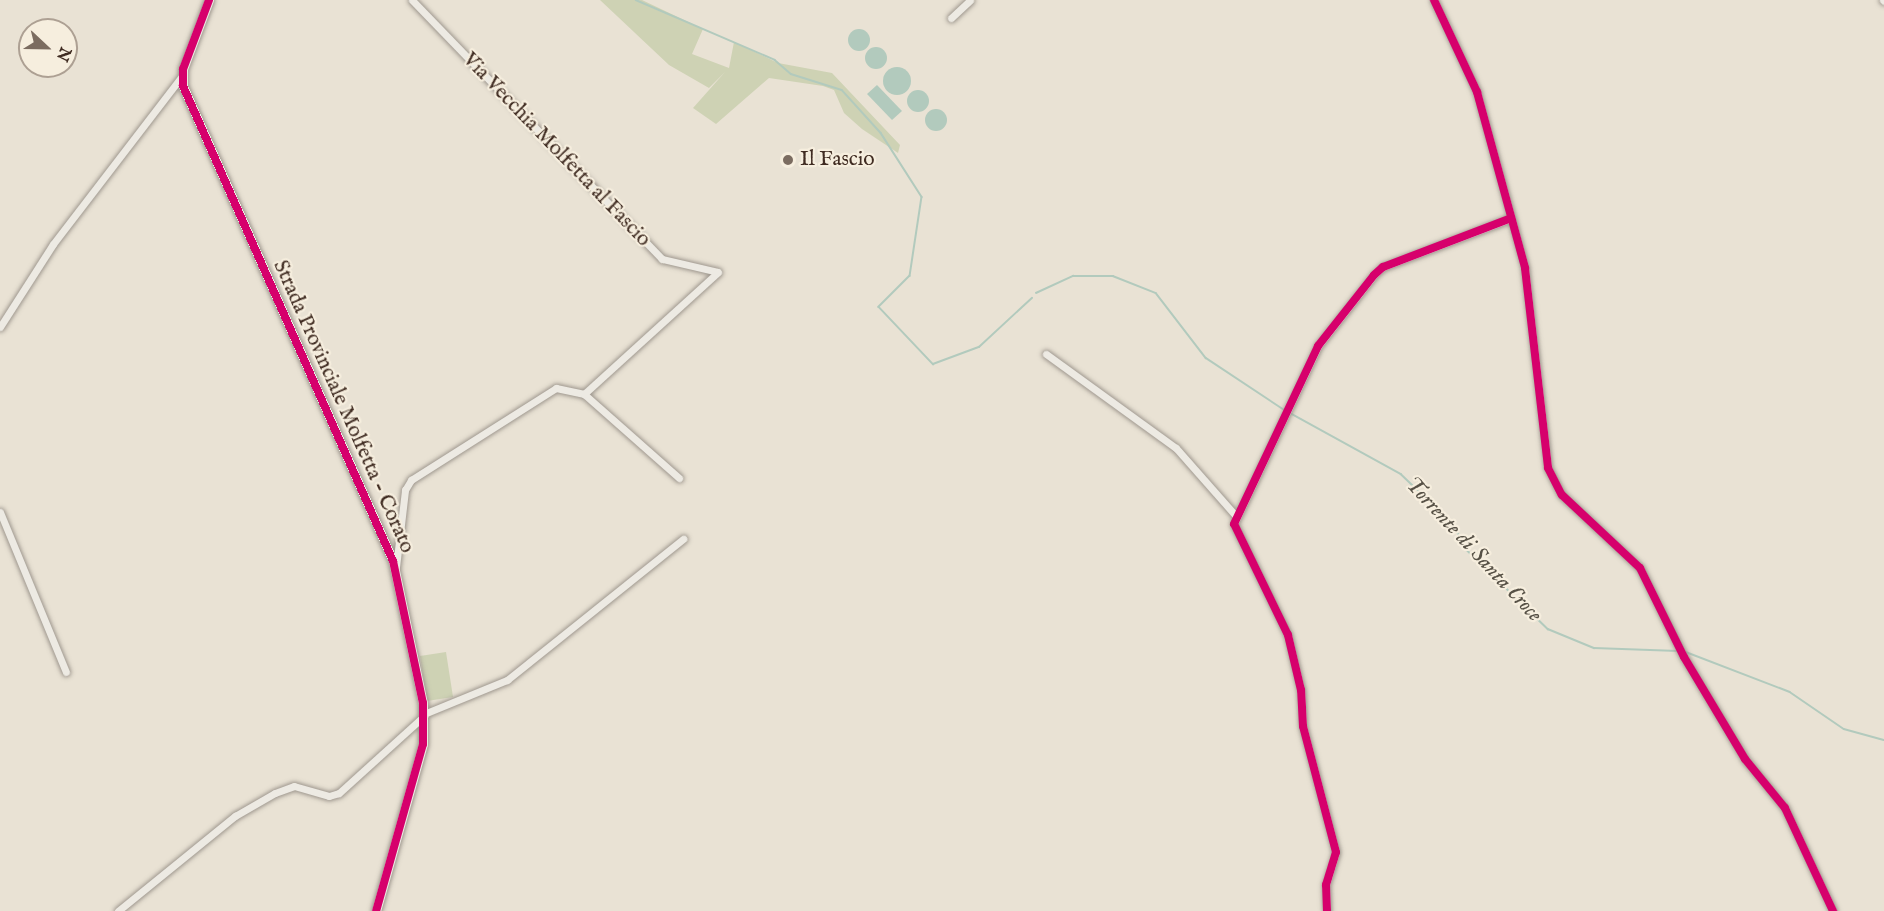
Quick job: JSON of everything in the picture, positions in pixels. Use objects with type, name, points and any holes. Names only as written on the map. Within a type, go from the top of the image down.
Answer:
[{"type":"street","points":[[0,327],[53,244],[182,76],[209,0]]},
{"type":"street","name":"Via Vecchia Molfetta al Fascio","points":[[412,0],[662,259],[718,272],[584,394]]},
{"type":"street","points":[[951,18],[970,0]]},
{"type":"street","points":[[1434,0],[1477,92],[1525,268],[1548,468],[1562,495],[1640,568],[1684,657],[1746,759],[1785,808],[1833,911]]},
{"type":"street","name":"Strada Provinciale Molfetta - Corato","points":[[182,76],[396,571],[424,715],[423,744],[376,911]]},
{"type":"street","points":[[1327,911],[1326,885],[1336,852],[1303,726],[1301,690],[1288,635],[1248,562],[1234,524],[1236,516],[1285,410],[1318,346],[1383,267],[1511,218]]},
{"type":"street","points":[[1046,354],[1176,448],[1236,516]]},
{"type":"street","points":[[396,571],[405,490],[411,480],[556,388],[584,394],[679,478]]},
{"type":"street","points":[[0,512],[66,672]]},
{"type":"street","points":[[118,911],[235,816],[275,793],[294,786],[329,796],[339,793],[424,715],[507,680],[683,539]]},
{"type":"shaded area","points":[[600,0],[642,0],[703,29],[692,54],[729,68],[734,42],[778,63],[832,73],[900,145],[898,153],[862,129],[844,113],[834,90],[823,86],[769,78],[716,124],[693,108],[725,72],[709,88],[669,65]]},
{"type":"shaded area","points":[[859,29],[867,32],[870,40],[867,48],[859,51],[851,48],[848,40],[851,32]]},
{"type":"shaded area","points":[[876,47],[884,50],[887,58],[884,66],[876,69],[868,66],[865,58],[868,50]]},
{"type":"shaded area","points":[[897,67],[907,71],[911,81],[907,91],[897,95],[887,91],[883,81],[887,71]]},
{"type":"shaded area","points":[[877,85],[902,111],[892,120],[867,94]]},
{"type":"shaded area","points":[[918,90],[926,93],[929,101],[926,109],[918,112],[910,109],[907,101],[910,93]]},
{"type":"shaded area","points":[[936,109],[944,112],[947,120],[944,128],[936,131],[928,128],[925,120],[928,112]]},
{"type":"shaded area","points":[[446,652],[453,697],[427,701],[420,656]]},
{"type":"waterway","name":"Torrente di Santa Croce","points":[[636,0],[775,60],[791,74],[842,90],[881,133],[922,197],[910,276],[879,307],[933,364],[979,347],[1032,298]]},
{"type":"waterway","name":"Torrente di Santa Croce","points":[[1036,293],[1073,276],[1113,276],[1156,293],[1206,358],[1286,411]]},
{"type":"waterway","name":"Torrente di Santa Croce","points":[[1290,413],[1401,474],[1452,523],[1468,551],[1548,629],[1594,648],[1678,651]]},
{"type":"waterway","name":"Torrente di Santa Croce","points":[[1686,652],[1790,692],[1844,729],[1884,740]]},
{"type":"cycle path","points":[[209,0],[183,69],[183,86],[393,561],[423,703],[423,744],[376,911]]},
{"type":"cycle path","points":[[1434,0],[1477,92],[1525,268],[1548,468],[1562,495],[1640,568],[1684,657],[1745,759],[1785,808],[1833,911]]},
{"type":"cycle path","points":[[1327,911],[1326,885],[1336,852],[1303,726],[1301,690],[1288,635],[1234,524],[1318,346],[1374,275],[1383,267],[1511,218]]},
{"type":"place","name":"Il Fascio","points":[[788,160]]}]
